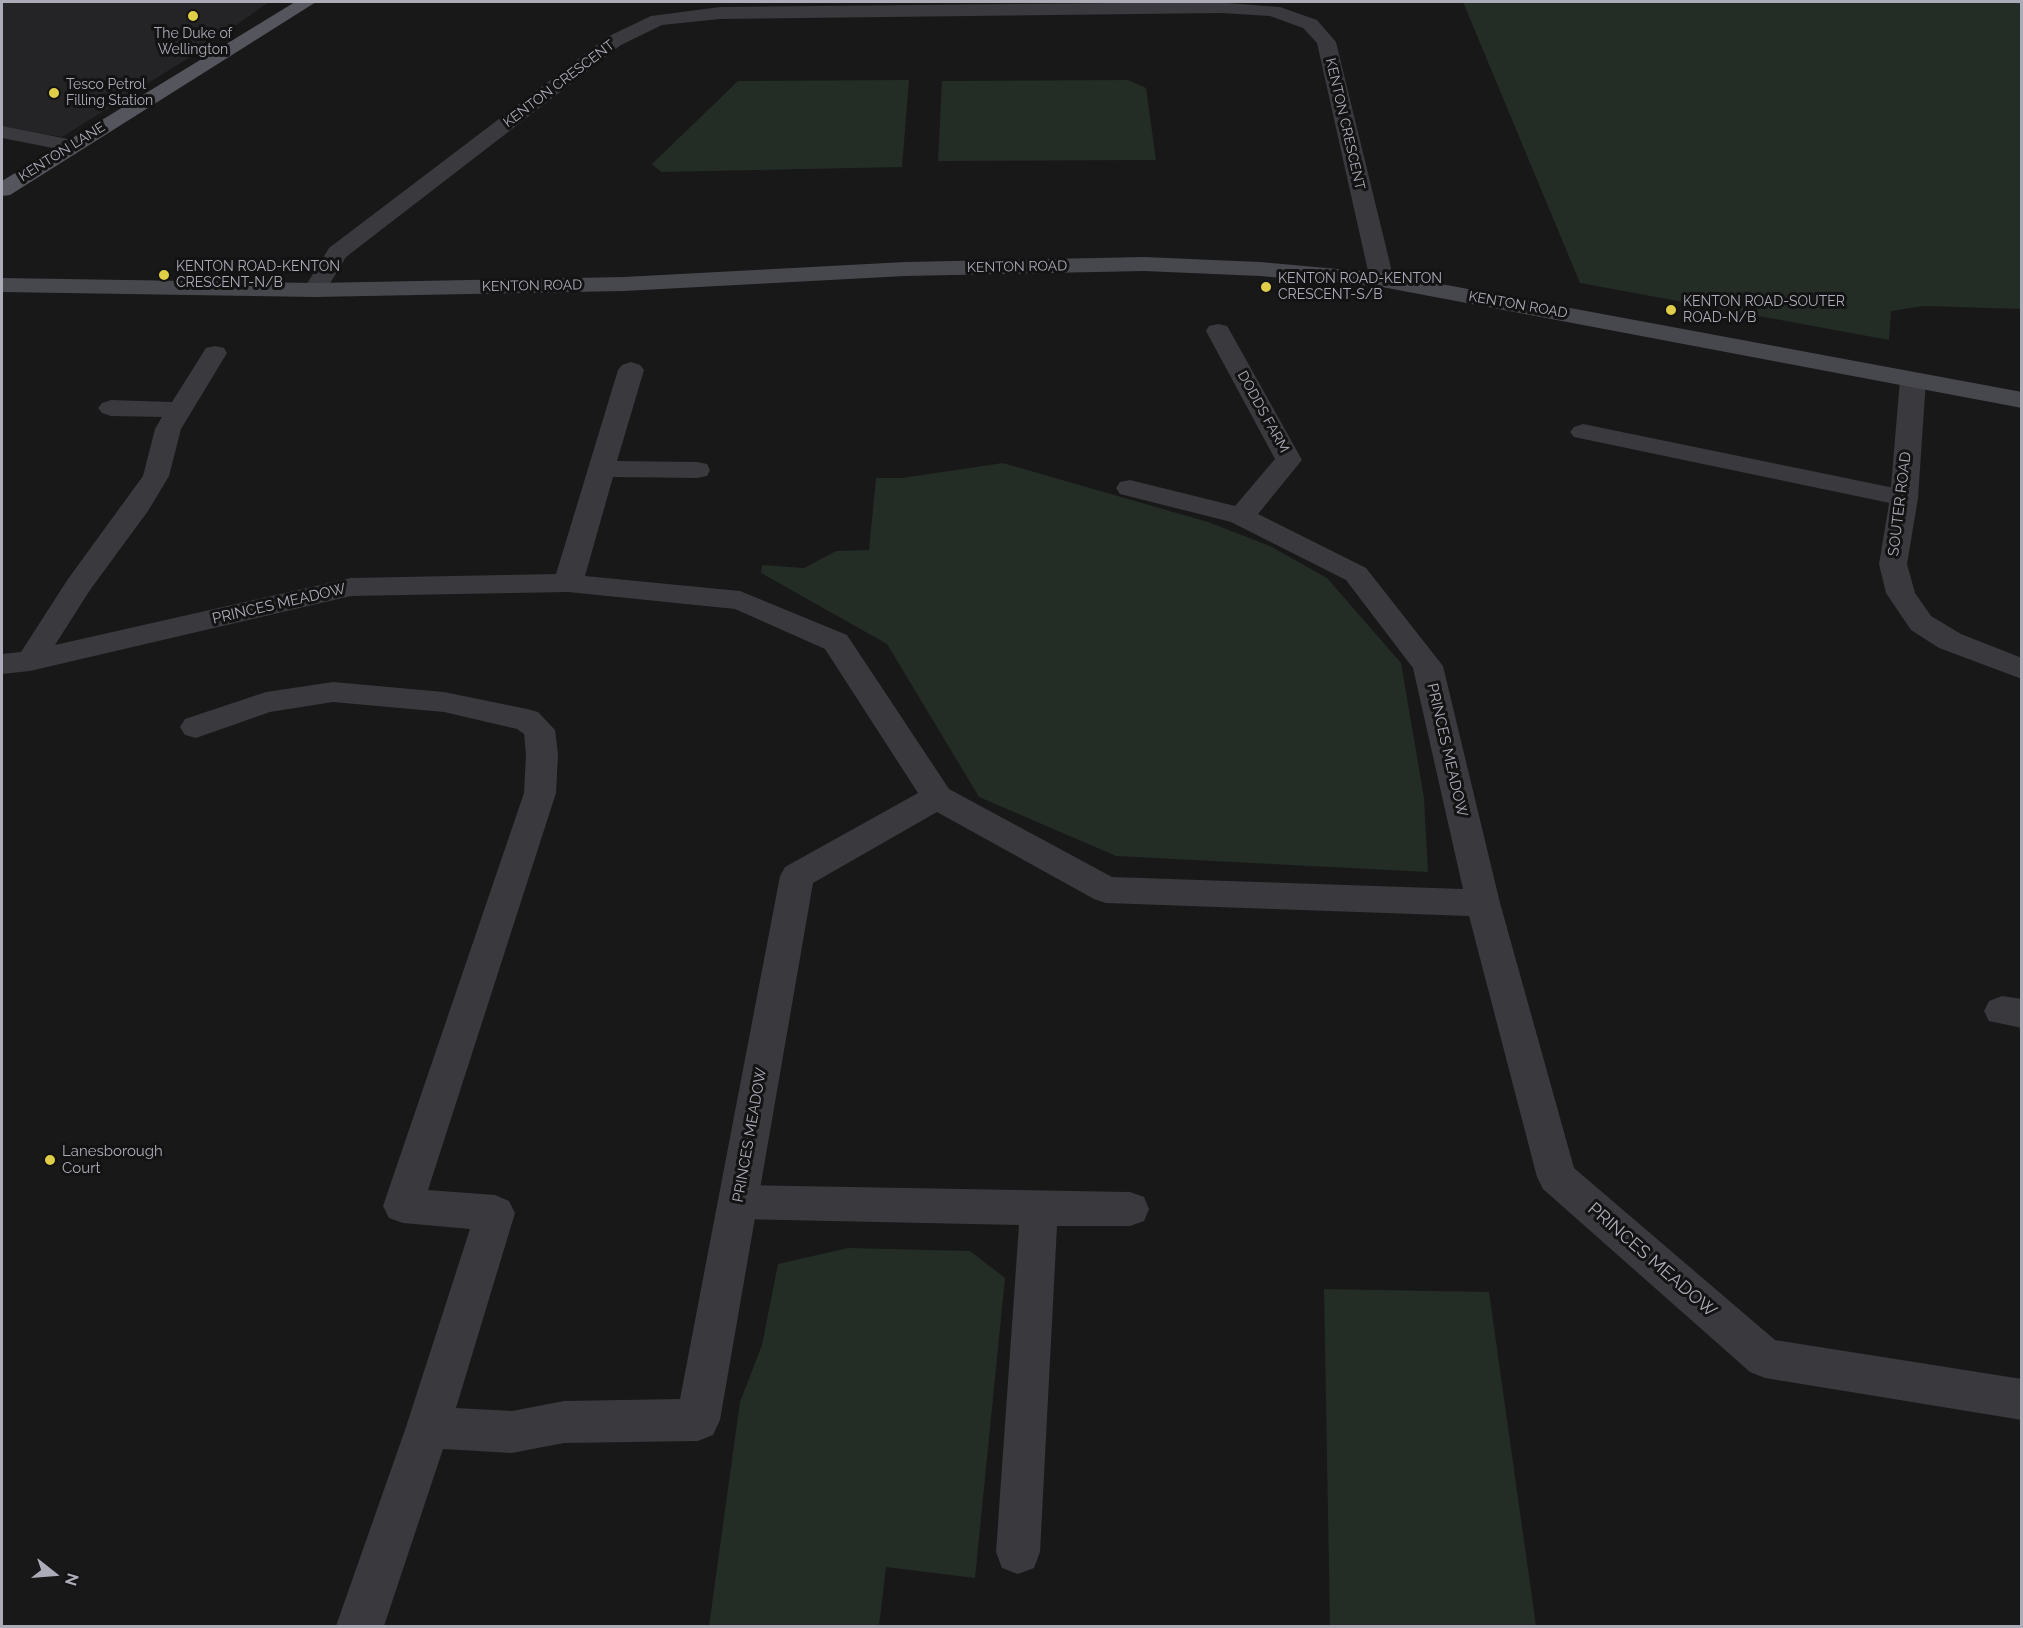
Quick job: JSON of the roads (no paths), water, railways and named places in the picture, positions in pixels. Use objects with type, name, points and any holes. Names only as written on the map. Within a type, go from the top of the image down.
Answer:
[{"type":"main road","name":"KENTON LANE","points":[[2,190],[307,2]]},
{"type":"street","name":"KENTON CRESCENT","points":[[315,290],[337,253],[614,41],[658,20],[720,13],[1222,7],[1273,10],[1310,24],[1326,42],[1382,280]]},
{"type":"street","name":"KENTON ROAD","points":[[2,285],[315,290],[624,284],[905,269],[1144,264],[1260,269],[1382,280],[2022,400]]},
{"type":"street","name":"DODDS FARM","points":[[1218,331],[1289,460],[1241,516]]},
{"type":"street","name":"PRINCES MEADOW","points":[[16,663],[138,505],[156,476],[168,429],[215,353]]},
{"type":"street","points":[[568,583],[631,370]]},
{"type":"street","name":"SOUTER ROAD","points":[[1913,380],[1904,498],[1893,564],[1900,593],[1921,622],[1950,641],[2022,669]]},
{"type":"street","points":[[111,408],[180,411]]},
{"type":"street","points":[[602,469],[697,470]]},
{"type":"street","name":"PRINCES MEADOW","points":[[1130,488],[1241,516],[1356,574],[1428,666],[1483,903],[1557,1177],[1765,1358],[2022,1400]]},
{"type":"street","name":"PRINCES MEADOW","points":[[16,663],[351,587],[568,583],[740,600],[836,642],[937,797],[1106,890],[1483,903]]},
{"type":"street","points":[[196,727],[266,702],[333,692],[444,702],[527,720],[539,730],[542,754],[540,793],[403,1206],[495,1213],[428,1427],[360,1626]]},
{"type":"street","name":"PRINCES MEADOW","points":[[428,1427],[512,1432],[564,1422],[698,1420],[797,876],[937,797]]},
{"type":"lane","points":[[2,132],[73,146]]},
{"type":"lane","points":[[1583,432],[1904,498]]},
{"type":"lane","points":[[737,1202],[1130,1209]]},
{"type":"lane","points":[[1018,1552],[1039,1209]]},
{"type":"place","name":"The Duke of Wellington","points":[[193,16]]},
{"type":"place","name":"Tesco Petrol Filling Station","points":[[54,93]]},
{"type":"place","name":"KENTON ROAD-KENTON CRESCENT-N/B","points":[[164,275]]},
{"type":"place","name":"KENTON ROAD-KENTON CRESCENT-S/B","points":[[1266,287]]},
{"type":"place","name":"KENTON ROAD-SOUTER ROAD-N/B","points":[[1671,310]]},
{"type":"place","name":"Lanesborough Court","points":[[50,1160]]}]
